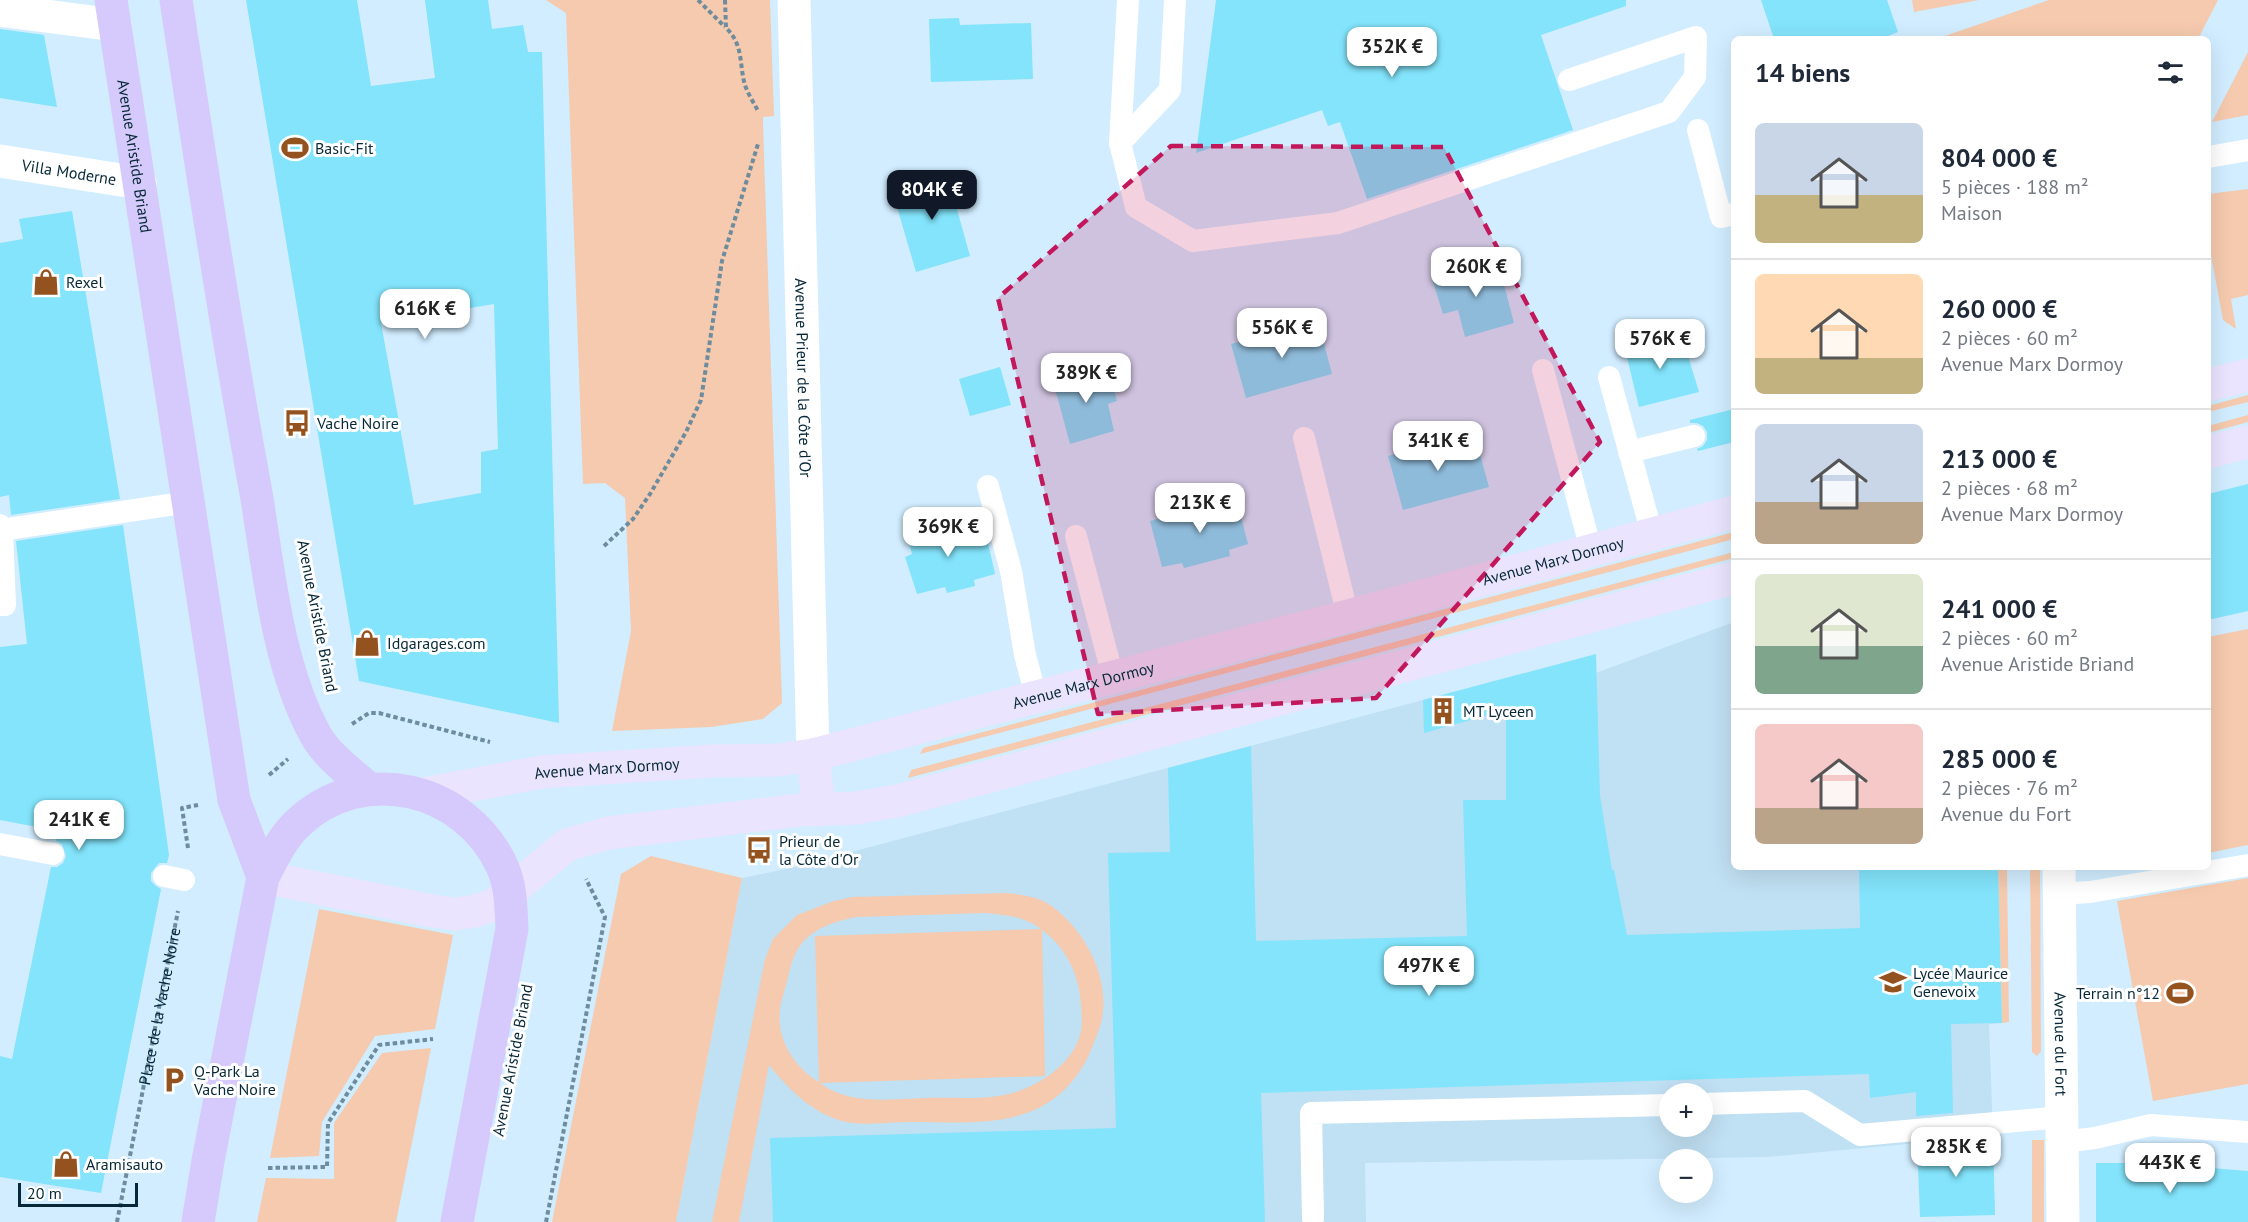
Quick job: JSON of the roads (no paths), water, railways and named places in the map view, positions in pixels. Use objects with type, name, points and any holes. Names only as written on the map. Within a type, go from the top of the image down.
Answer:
[{"type":"main road","name":"Avenue Aristide Briand","points":[[176,0],[234,377],[283,645],[297,696],[316,735],[326,750],[369,789]]},
{"type":"main road","name":"Avenue Aristide Briand","points":[[113,13],[234,800],[263,877]]},
{"type":"main road","points":[[2211,384],[2248,375]]},
{"type":"main road","points":[[2211,451],[2248,442]]},
{"type":"main road","name":"Avenue Marx Dormoy","points":[[423,794],[542,772],[712,761],[771,760],[813,755],[1348,616],[1731,513]]},
{"type":"main road","points":[[263,877],[455,914],[475,911],[494,905],[550,857],[567,845],[582,839],[619,831],[755,815],[819,809],[863,808],[897,801],[1731,579]]},
{"type":"main road","points":[[813,755],[819,809]]},
{"type":"main road","name":"Avenue Aristide Briand","points":[[198,1222],[206,1169],[263,877],[281,842],[298,822],[341,797],[369,789],[398,789],[423,794],[457,811],[481,832],[502,866],[510,893],[512,929],[457,1222]]},
{"type":"street","name":"Avenue Prieur de la Côte d'Or","points":[[794,0],[813,755]]},
{"type":"street","points":[[0,10],[113,13]]},
{"type":"street","name":"Villa Moderne","points":[[0,161],[140,183]]},
{"type":"street","name":"Avenue du Fort","points":[[2059,880],[2063,1222]]},
{"type":"lane","points":[[1128,0],[1120,142],[1137,207],[1193,241],[1338,224],[1669,112],[1695,77],[1696,37],[1569,80]]},
{"type":"lane","points":[[1120,142],[1170,90],[1175,0]]},
{"type":"lane","points":[[1698,130],[1721,217],[1731,215]]},
{"type":"lane","points":[[2211,156],[2248,150]]},
{"type":"lane","points":[[1543,370],[1591,550]]},
{"type":"lane","points":[[1609,377],[1652,534]]},
{"type":"lane","points":[[1629,452],[1694,436]]},
{"type":"lane","points":[[1304,438],[1348,616]]},
{"type":"lane","points":[[988,486],[1011,571],[1025,655],[1036,696]]},
{"type":"lane","points":[[0,605],[5,605],[1,528],[189,502]]},
{"type":"lane","points":[[1076,536],[1113,676]]},
{"type":"lane","points":[[0,844],[53,854]]},
{"type":"lane","points":[[2059,880],[2090,892],[2248,865]]},
{"type":"lane","points":[[1713,1104],[1805,1101],[1860,1134],[2062,1130],[2095,1138],[2151,1125],[2248,1132]]},
{"type":"lane","points":[[1313,1218],[1311,1113],[1659,1105]]},
{"type":"place","name":"Basic-Fit","points":[[295,148]]},
{"type":"place","name":"Rexel","points":[[46,282]]},
{"type":"place","name":"Vache Noire","points":[[297,423]]},
{"type":"place","name":"Idgarages.com","points":[[367,643]]},
{"type":"place","name":"MT Lyceen","points":[[1443,711]]},
{"type":"place","name":"Prieur de la Côte d'Or","points":[[759,850]]},
{"type":"place","name":"Lycée Maurice Genevoix","points":[[1893,982]]},
{"type":"place","name":"Terrain n°12","points":[[2180,993]]},
{"type":"place","name":"Q-Park La Vache Noire","points":[[174,1080]]},
{"type":"place","name":"Aramisauto","points":[[66,1164]]}]
